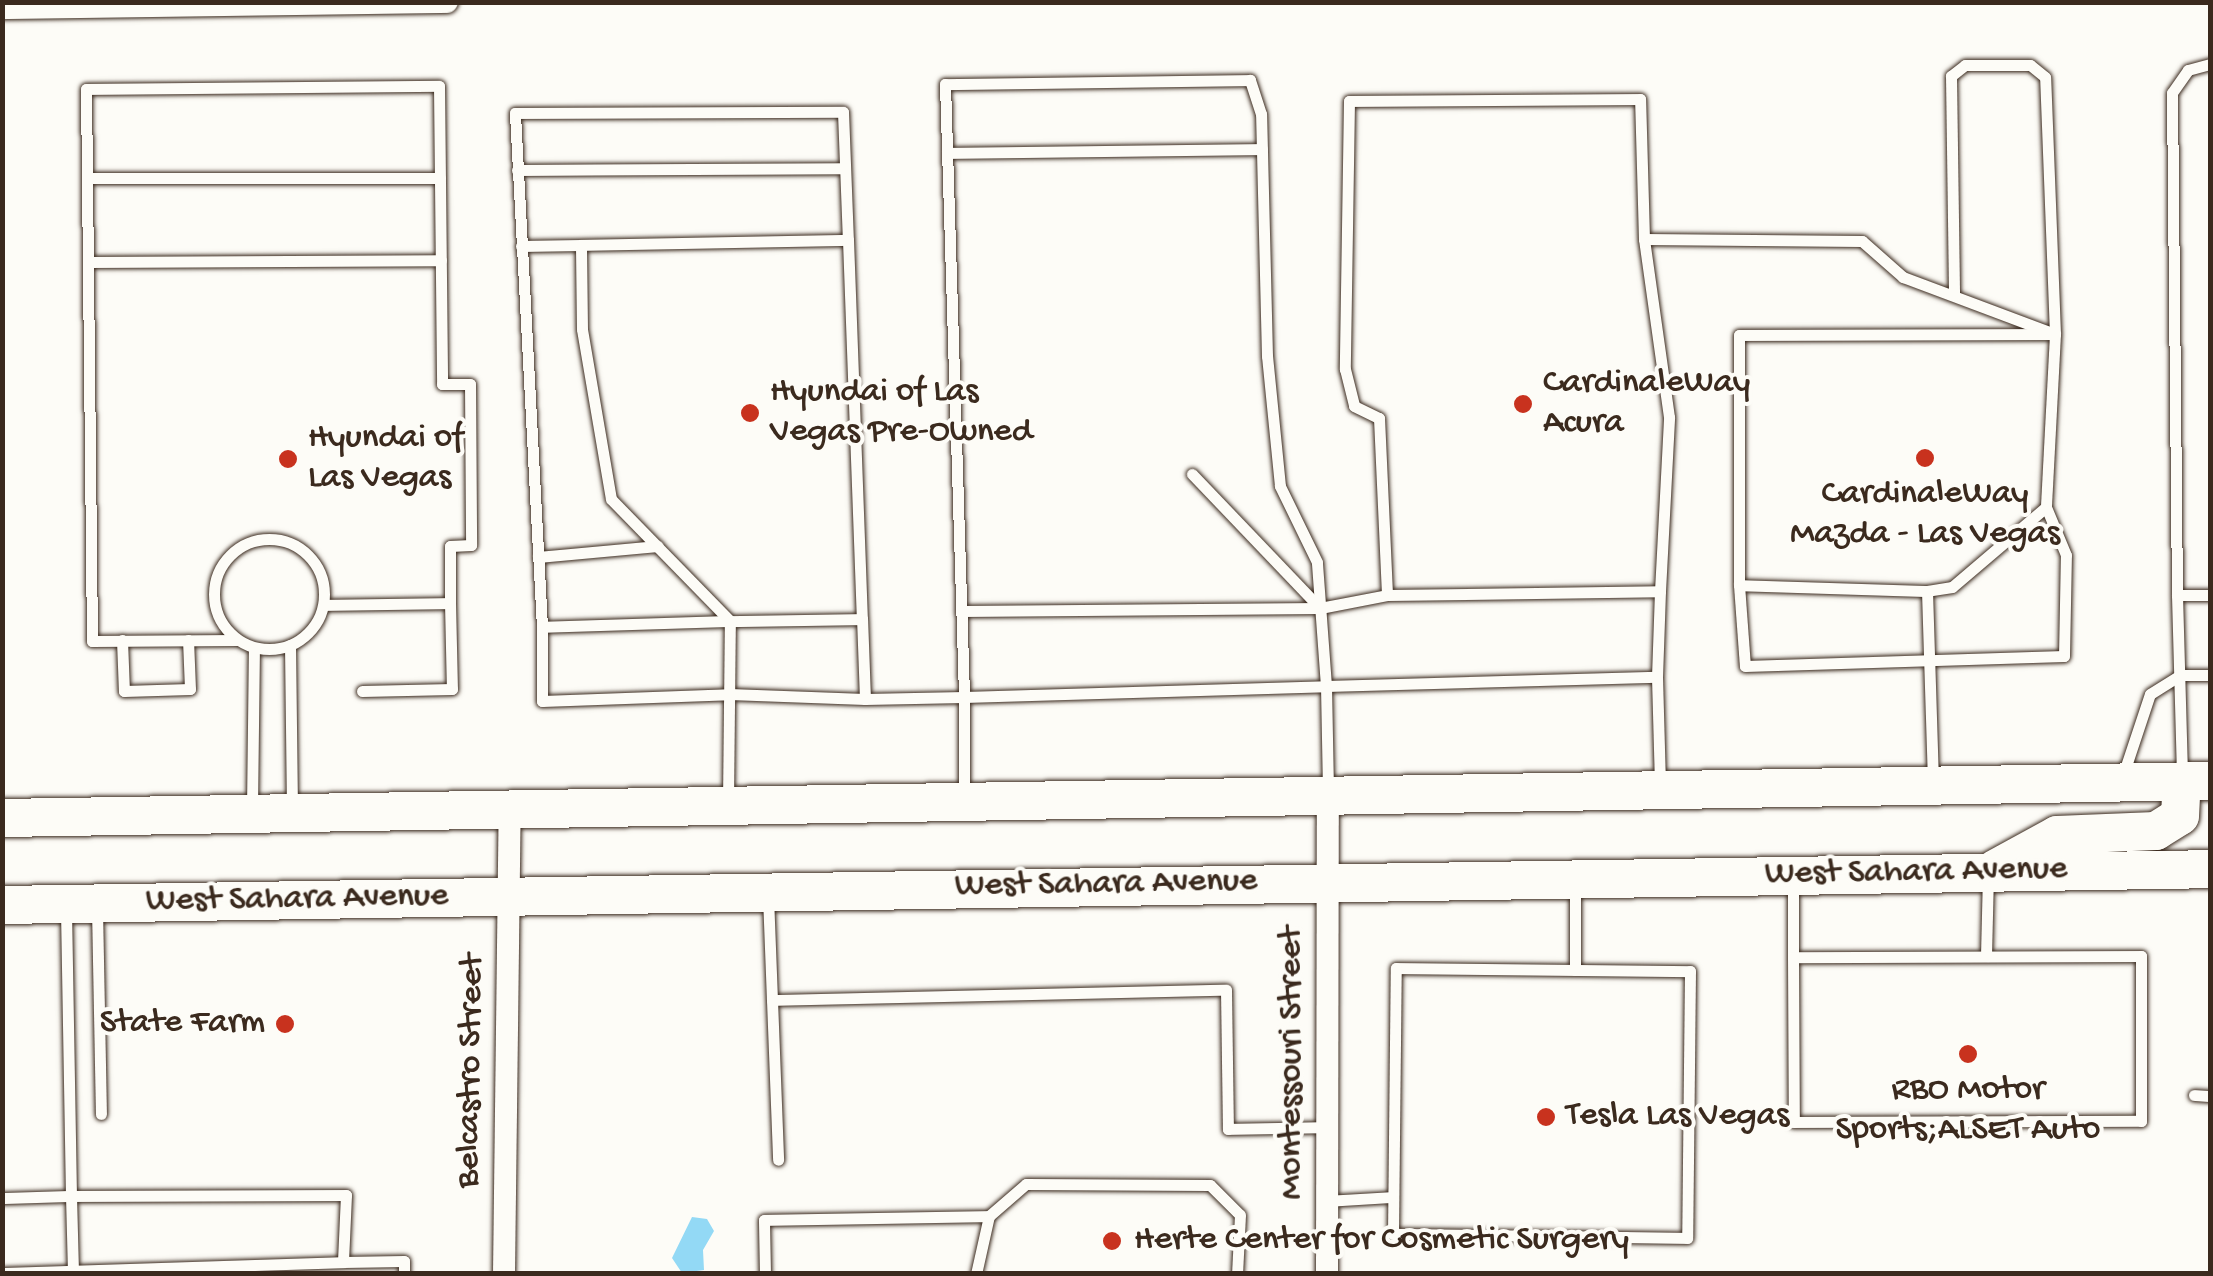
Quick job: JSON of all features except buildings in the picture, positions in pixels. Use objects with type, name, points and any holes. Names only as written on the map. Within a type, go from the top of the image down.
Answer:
[{"type":"main road","points":[[2,818],[2196,781],[2180,816],[2156,831],[2057,835],[1988,872]]},
{"type":"main road","name":"West Sahara Avenue","points":[[2,905],[1575,876],[2210,869]]},
{"type":"street","points":[[2,8],[447,2]]},
{"type":"street","name":"Montessouri Street","points":[[1327,1274],[1328,794]]},
{"type":"street","name":"Belcastro Street","points":[[504,1274],[510,810]]},
{"type":"lane","points":[[2196,781],[2180,675],[2177,595],[2172,93],[2188,70],[2210,64]]},
{"type":"lane","points":[[1954,295],[1951,76],[1965,65],[2030,65],[2045,77],[2055,334],[2046,507],[2066,555],[2064,656],[1745,666],[1739,585],[1739,335],[2055,334]]},
{"type":"lane","points":[[964,801],[962,610],[945,84],[1250,80],[1262,114],[1267,356],[1280,486],[1317,562],[1326,686],[1328,794]]},
{"type":"lane","points":[[237,640],[216,610],[214,592],[227,559],[258,540],[293,544],[308,554],[319,569],[324,605],[306,636],[290,646],[254,648],[237,640],[92,641],[86,90],[440,86],[442,384],[470,384],[471,546],[450,546],[452,689],[362,691]]},
{"type":"lane","points":[[1388,595],[1380,418],[1354,406],[1345,368],[1350,101],[1640,99],[1644,239],[1668,417],[1658,677],[1660,789]]},
{"type":"lane","points":[[865,698],[843,112],[515,113],[542,627],[542,700],[729,694],[865,698],[964,697],[1658,677]]},
{"type":"lane","points":[[947,153],[1262,149]]},
{"type":"lane","points":[[517,170],[845,168]]},
{"type":"lane","points":[[88,178],[440,178]]},
{"type":"lane","points":[[1644,239],[1862,241],[1903,278],[2055,334]]},
{"type":"lane","points":[[521,246],[848,240]]},
{"type":"lane","points":[[581,245],[582,328],[611,499],[730,621],[728,805]]},
{"type":"lane","points":[[88,262],[441,260]]},
{"type":"lane","points":[[1192,474],[1320,608]]},
{"type":"lane","points":[[1739,585],[1928,591],[1952,587],[2046,507]]},
{"type":"lane","points":[[538,557],[657,546]]},
{"type":"lane","points":[[962,610],[1320,608],[1388,595],[1660,590]]},
{"type":"lane","points":[[1928,591],[1934,786]]},
{"type":"lane","points":[[2177,595],[2210,595]]},
{"type":"lane","points":[[324,605],[450,603]]},
{"type":"lane","points":[[542,627],[862,619]]},
{"type":"lane","points":[[122,640],[124,692],[190,689],[188,640]]},
{"type":"lane","points":[[290,646],[292,814]]},
{"type":"lane","points":[[252,815],[254,648]]},
{"type":"lane","points":[[2120,782],[2150,694],[2180,675],[2210,675]]},
{"type":"lane","points":[[1986,956],[1988,872]]},
{"type":"lane","points":[[1793,875],[1793,956],[1794,1122],[2141,1121],[2141,956],[1793,956]]},
{"type":"lane","points":[[1575,876],[1575,970]]},
{"type":"lane","points":[[767,892],[778,1160]]},
{"type":"lane","points":[[73,1272],[70,1114],[81,904]]},
{"type":"lane","points":[[81,904],[101,1114]]},
{"type":"lane","points":[[1396,968],[1690,971],[1687,1238],[1393,1234],[1393,1197],[1396,968]]},
{"type":"lane","points":[[772,1000],[1226,990],[1228,1129],[1328,1127]]},
{"type":"lane","points":[[2194,1095],[2210,1096]]},
{"type":"lane","points":[[976,1274],[990,1216],[1026,1184],[1210,1186],[1240,1216],[1237,1274]]},
{"type":"lane","points":[[2,1198],[346,1195],[343,1262]]},
{"type":"lane","points":[[1327,1201],[1393,1197]]},
{"type":"lane","points":[[765,1274],[764,1220],[990,1216]]},
{"type":"lane","points":[[2,1273],[404,1261],[404,1274]]},
{"type":"water","points":[[692,1217],[707,1219],[714,1231],[703,1250],[704,1270],[682,1273],[672,1258]]},
{"type":"place","name":"CardinaleWay Acura","points":[[1523,404]]},
{"type":"place","name":"Hyundai of Las Vegas Pre-Owned","points":[[750,413]]},
{"type":"place","name":"CardinaleWay Mazda - Las Vegas","points":[[1925,458]]},
{"type":"place","name":"Hyundai of Las Vegas","points":[[288,459]]},
{"type":"place","name":"State Farm","points":[[285,1024]]},
{"type":"place","name":"RBO Motor Sports;ALSET Auto","points":[[1968,1054]]},
{"type":"place","name":"Tesla Las Vegas","points":[[1546,1117]]},
{"type":"place","name":"Herte Center for Cosmetic Surgery","points":[[1112,1241]]}]
